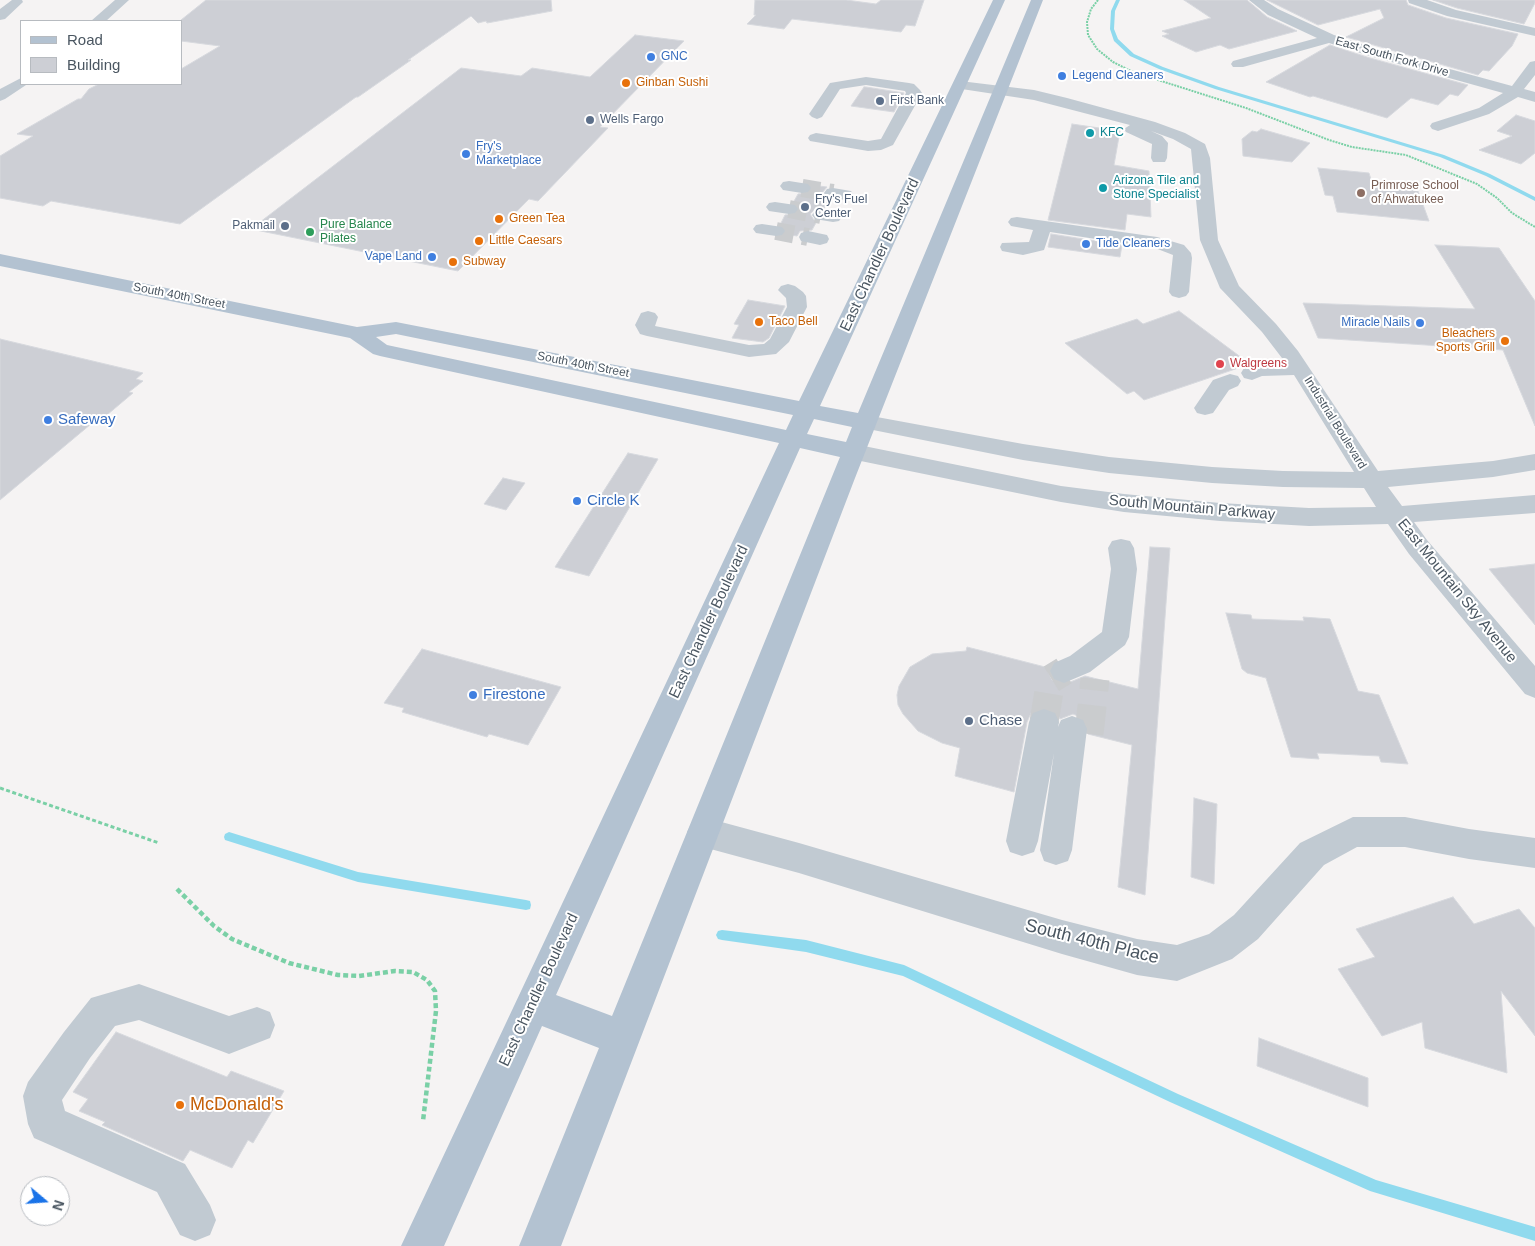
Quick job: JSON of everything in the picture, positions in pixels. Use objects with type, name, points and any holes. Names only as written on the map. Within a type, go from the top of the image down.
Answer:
[{"type":"main road","name":"East Chandler Boulevard","points":[[422,1246],[800,425],[1000,0]]},
{"type":"main road","points":[[540,1246],[860,437],[1037,0]]},
{"type":"main road","name":"South 40th Street","points":[[0,260],[358,333],[396,328],[800,425]]},
{"type":"main road","name":"South 40th Street","points":[[358,333],[380,350],[800,425]]},
{"type":"main road","points":[[800,425],[860,437]]},
{"type":"main road","points":[[800,425],[860,437]]},
{"type":"main road","points":[[533,1004],[621,1038]]},
{"type":"street","points":[[0,16],[17,2],[1,0]]},
{"type":"street","points":[[99,20],[123,0]]},
{"type":"street","name":"East South Fork Drive","points":[[1255,0],[1274,12],[1329,38],[1375,53],[1535,97]]},
{"type":"street","points":[[1414,0],[1452,13],[1535,32]]},
{"type":"street","points":[[1238,64],[1329,38]]},
{"type":"street","points":[[1438,126],[1484,111],[1515,92],[1535,65]]},
{"type":"street","points":[[816,138],[868,146],[881,145],[887,142],[914,94],[914,90],[909,87],[866,81],[848,90],[822,114]]},
{"type":"street","points":[[0,96],[20,83]]},
{"type":"street","name":"Industrial Boulevard","points":[[960,85],[1062,101],[1149,125],[1180,136],[1199,147],[1202,158],[1209,240],[1230,288],[1268,328],[1300,368],[1382,497]]},
{"type":"street","points":[[1065,118],[1120,126],[1148,135],[1160,143],[1159,158]]},
{"type":"street","points":[[1016,222],[1156,243],[1177,249],[1182,253],[1183,258],[1179,292]]},
{"type":"street","points":[[1009,247],[1022,249],[1037,246],[1043,226]]},
{"type":"street","points":[[648,317],[645,325],[648,330],[749,351],[769,350],[779,342],[797,308],[796,296],[788,290]]},
{"type":"street","points":[[1252,373],[1258,370],[1300,368]]},
{"type":"street","points":[[1206,408],[1221,385],[1230,381]]},
{"type":"street","name":"South Mountain Parkway","points":[[860,437],[1061,494],[1124,503],[1220,512],[1309,517],[1493,469],[1535,462]]},
{"type":"street","name":"South Mountain Parkway","points":[[860,437],[1022,452],[1144,470],[1283,479],[1382,497],[1535,504]]},
{"type":"street","name":"East Mountain Sky Avenue","points":[[1382,497],[1418,546],[1534,683]]},
{"type":"street","points":[[1083,668],[1115,636],[1124,569],[1121,548]]},
{"type":"street","points":[[1065,728],[1075,837],[1047,847],[1065,728]]},
{"type":"street","name":"South 40th Place","points":[[703,832],[799,858],[1071,940],[1137,957],[1177,963],[1220,947],[1246,927],[1312,854],[1353,832],[1404,832],[1469,844],[1535,853]]},
{"type":"street","points":[[195,1220],[171,1178],[48,1124],[42,1096],[77,1045],[104,1011],[139,1002],[229,1035],[258,1025]]},
{"type":"path","points":[[1098,0],[1087,22],[1088,35],[1097,48],[1113,62],[1133,72],[1246,108],[1329,140],[1352,147],[1406,156],[1429,164],[1477,184],[1497,198],[1512,213],[1535,227]]},
{"type":"path","points":[[0,788],[159,843]]},
{"type":"path","points":[[177,889],[214,926],[232,939],[289,963],[338,975],[359,976],[395,971],[413,972],[427,980],[435,991],[436,1011],[423,1121]]},
{"type":"building","points":[[206,0],[551,0],[552,11],[487,23],[486,21],[478,23],[471,16],[180,224],[51,201],[43,206],[0,198],[0,156],[33,136],[17,134],[81,99],[89,89],[97,85],[182,85],[182,68],[220,46],[182,41],[181,20]]},
{"type":"building","points":[[755,0],[846,0],[876,4],[881,0],[924,0],[915,26],[906,25],[901,32],[792,19],[784,29],[747,24],[756,15],[754,15]]},
{"type":"building","points":[[1184,0],[1247,0],[1267,17],[1297,31],[1229,49],[1220,45],[1196,52],[1162,36],[1169,34],[1162,31],[1211,18]]},
{"type":"building","points":[[1267,0],[1406,0],[1408,5],[1446,18],[1518,34],[1512,46],[1489,71],[1483,70],[1478,75],[1346,37],[1384,18],[1380,9],[1318,25]]},
{"type":"building","points":[[1433,0],[1535,0],[1535,3],[1524,24],[1457,8]]},
{"type":"building","name":"Fry's Marketplace","points":[[635,35],[684,41],[600,127],[608,128],[538,201],[529,199],[458,271],[251,229],[461,68],[521,76],[532,68],[590,77]]},
{"type":"building","points":[[1330,45],[1468,85],[1458,96],[1450,94],[1438,105],[1411,98],[1387,118],[1313,96],[1310,97],[1266,82]]},
{"type":"building","name":"First Bank","points":[[864,87],[904,93],[894,112],[851,106]]},
{"type":"building","points":[[1516,115],[1535,121],[1535,153],[1521,164],[1479,150],[1512,136],[1497,131]]},
{"type":"building","name":"Arizona Tile and Stone Specialist","points":[[1072,124],[1120,131],[1114,165],[1149,171],[1151,217],[1127,214],[1125,230],[1048,220]]},
{"type":"building","points":[[1261,129],[1310,143],[1292,162],[1243,156],[1242,139],[1252,131],[1257,132]]},
{"type":"building","points":[[1318,168],[1369,173],[1373,186],[1418,191],[1429,221],[1337,212],[1333,196],[1325,195]]},
{"type":"building","points":[[811,185],[827,187],[822,193],[829,199],[824,209],[815,209],[810,214],[817,221],[812,230],[800,231],[797,236],[785,234],[786,230],[780,225],[785,215],[796,214],[800,209],[793,203],[798,194],[810,193],[813,188]]},
{"type":"building","name":"Tide Cleaners","points":[[1051,234],[1122,245],[1120,257],[1048,247]]},
{"type":"building","points":[[1435,245],[1499,248],[1535,301],[1535,426],[1503,350],[1318,338],[1303,303],[1475,309]]},
{"type":"building","name":"Taco Bell","points":[[748,300],[785,306],[769,338],[763,342],[732,338],[739,325],[734,324]]},
{"type":"building","name":"Walgreens","points":[[1179,311],[1250,364],[1144,400],[1134,391],[1127,394],[1065,343],[1137,319],[1143,324]]},
{"type":"building","name":"Safeway","points":[[0,339],[143,373],[136,379],[143,381],[129,392],[133,393],[101,420],[97,419],[0,500]]},
{"type":"building","points":[[628,453],[658,459],[589,576],[555,567]]},
{"type":"building","points":[[503,478],[525,483],[506,510],[484,504]]},
{"type":"building","points":[[1150,547],[1170,548],[1145,895],[1118,887],[1132,745],[1088,734],[1089,728],[1085,719],[1073,714],[1060,719],[1056,711],[1045,707],[1032,711],[1027,722],[1014,792],[955,776],[960,748],[942,743],[918,731],[903,714],[898,705],[897,695],[899,686],[910,667],[932,654],[966,651],[967,647],[1049,668],[1048,672],[1052,680],[1063,685],[1085,676],[1138,689]]},
{"type":"building","points":[[1535,564],[1535,625],[1489,569]]},
{"type":"building","points":[[1226,613],[1251,615],[1252,619],[1304,621],[1303,617],[1330,619],[1358,691],[1379,695],[1408,764],[1381,762],[1379,756],[1317,753],[1319,759],[1291,757],[1266,678],[1247,673],[1242,669]]},
{"type":"building","name":"Firestone","points":[[422,649],[561,687],[528,745],[489,734],[487,737],[402,712],[404,708],[384,703]]},
{"type":"building","points":[[1194,798],[1217,804],[1214,884],[1191,877]]},
{"type":"building","points":[[1453,897],[1474,924],[1519,909],[1535,928],[1535,1036],[1501,991],[1507,1073],[1425,1048],[1422,1022],[1382,1036],[1338,969],[1375,957],[1356,929]]},
{"type":"building","name":"McDonald's","points":[[116,1032],[227,1077],[231,1071],[284,1091],[253,1143],[248,1140],[232,1168],[190,1150],[183,1161],[102,1125],[105,1122],[79,1111],[88,1099],[73,1092]]},
{"type":"building","points":[[1259,1038],[1368,1078],[1368,1107],[1257,1066]]},
{"type":"waterway","points":[[1118,0],[1113,11],[1112,29],[1116,40],[1132,55],[1161,68],[1217,88],[1442,156],[1488,175],[1535,199]]},
{"type":"waterway","points":[[229,837],[358,877],[526,905]]},
{"type":"waterway","points":[[722,935],[806,946],[904,971],[1174,1098],[1375,1186],[1535,1234]]},
{"type":"tunnel","points":[[802,188],[833,193]]},
{"type":"tunnel","points":[[789,209],[821,215]]},
{"type":"tunnel","points":[[776,231],[808,237]]},
{"type":"tunnel","points":[[1044,722],[1051,679],[1064,671]]},
{"type":"tunnel","points":[[1089,734],[1095,679]]},
{"type":"place","name":"GNC","points":[[651,57]]},
{"type":"place","name":"Legend Cleaners","points":[[1062,76]]},
{"type":"place","name":"Ginban Sushi","points":[[626,83]]},
{"type":"place","name":"First Bank","points":[[880,101]]},
{"type":"place","name":"Wells Fargo","points":[[590,120]]},
{"type":"place","name":"KFC","points":[[1090,133]]},
{"type":"place","name":"Fry's Marketplace","points":[[466,154]]},
{"type":"place","name":"Arizona Tile and Stone Specialist","points":[[1103,188]]},
{"type":"place","name":"Primrose School of Ahwatukee","points":[[1361,193]]},
{"type":"place","name":"Fry's Fuel Center","points":[[805,207]]},
{"type":"place","name":"Green Tea","points":[[499,219]]},
{"type":"place","name":"Pakmail","points":[[285,226]]},
{"type":"place","name":"Pure Balance Pilates","points":[[310,232]]},
{"type":"place","name":"Little Caesars","points":[[479,241]]},
{"type":"place","name":"Tide Cleaners","points":[[1086,244]]},
{"type":"place","name":"Vape Land","points":[[432,257]]},
{"type":"place","name":"Subway","points":[[453,262]]},
{"type":"place","name":"Taco Bell","points":[[759,322]]},
{"type":"place","name":"Miracle Nails","points":[[1420,323]]},
{"type":"place","name":"Bleachers Sports Grill","points":[[1505,341]]},
{"type":"place","name":"Walgreens","points":[[1220,364]]},
{"type":"place","name":"Safeway","points":[[48,420]]},
{"type":"place","name":"Circle K","points":[[577,501]]},
{"type":"place","name":"Firestone","points":[[473,695]]},
{"type":"place","name":"Chase","points":[[969,721]]},
{"type":"place","name":"McDonald's","points":[[180,1105]]}]
